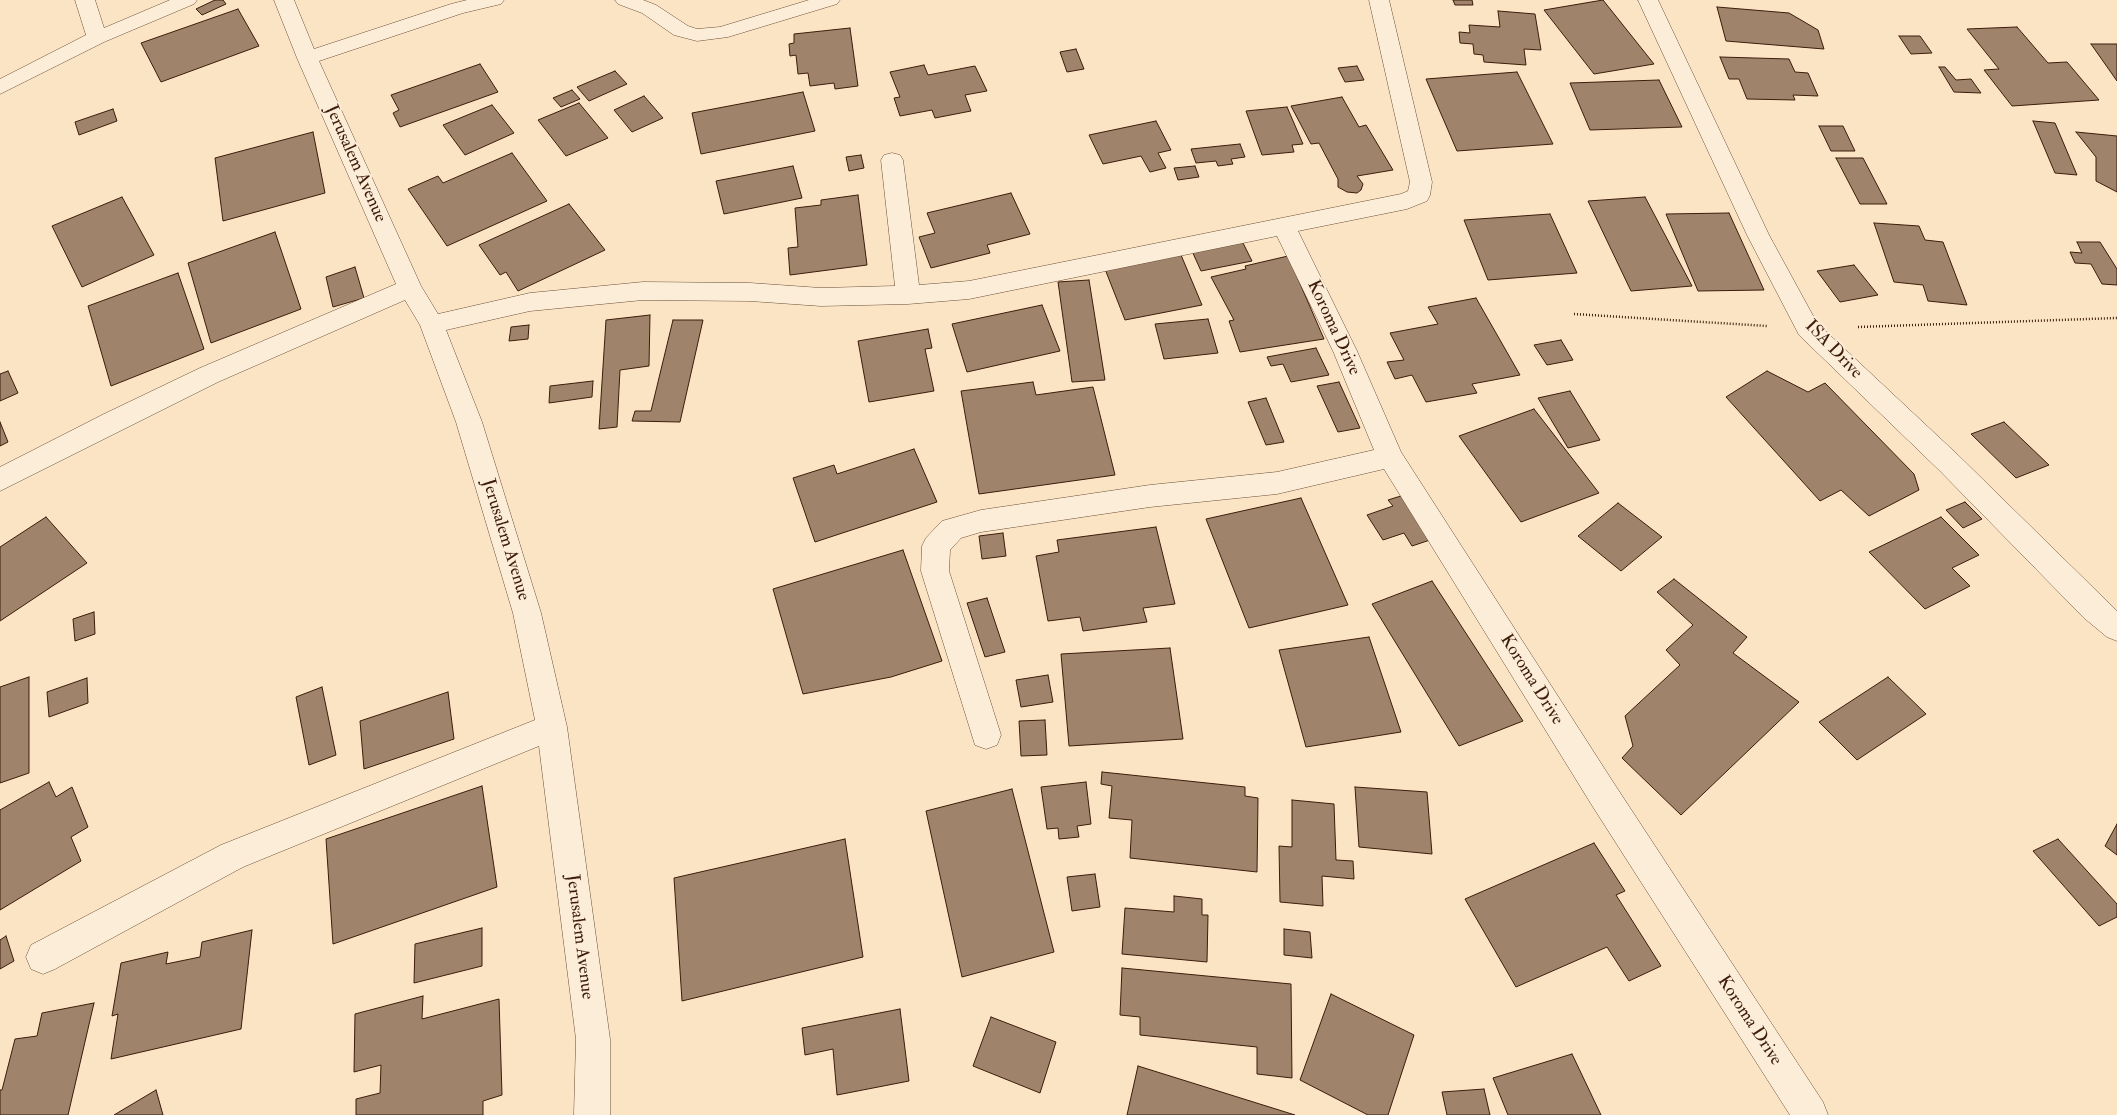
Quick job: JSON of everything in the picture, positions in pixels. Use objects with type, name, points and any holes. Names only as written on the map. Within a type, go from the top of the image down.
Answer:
[{"type":"street","points":[[85,0],[97,38]]},
{"type":"street","points":[[0,87],[97,38],[187,0]]},
{"type":"street","name":"Jerusalem Avenue","points":[[284,0],[307,58],[410,288],[432,324],[469,422],[527,613],[552,727],[593,1039],[592,1115]]},
{"type":"street","points":[[307,58],[458,8],[494,0]]},
{"type":"street","points":[[625,0],[649,10],[681,31],[697,36],[721,33],[830,0]]},
{"type":"street","points":[[432,324],[530,302],[643,291],[750,292],[822,297],[908,295],[969,290],[1407,201],[1419,195],[1421,182],[1379,0]]},
{"type":"street","name":"ISA Drive","points":[[1648,0],[1758,235],[1808,329],[1949,463],[2094,609],[2117,628]]},
{"type":"street","points":[[892,160],[908,295]]},
{"type":"street","name":"Koroma Drive","points":[[1284,227],[1345,351],[1390,457],[1810,1115]]},
{"type":"street","points":[[0,480],[113,421],[209,375],[410,288]]},
{"type":"street","points":[[986,735],[935,571],[936,546],[952,529],[981,521],[1150,496],[1277,482],[1390,457]]},
{"type":"street","points":[[43,957],[232,856],[552,727]]},
{"type":"building","points":[[215,0],[223,0],[226,4],[202,15],[196,9]]},
{"type":"building","points":[[1453,0],[1472,0],[1473,5],[1455,5]]},
{"type":"building","points":[[1603,0],[1654,64],[1594,74],[1544,10]]},
{"type":"building","points":[[1717,7],[1789,13],[1818,30],[1824,49],[1726,41]]},
{"type":"building","points":[[238,9],[259,46],[161,82],[141,43]]},
{"type":"building","points":[[1498,11],[1535,14],[1541,50],[1524,49],[1526,65],[1484,62],[1483,55],[1474,54],[1473,44],[1460,43],[1459,32],[1470,33],[1469,25],[1500,27]]},
{"type":"building","points":[[2017,27],[2048,63],[2067,62],[2099,100],[2012,106],[1984,70],[1999,69],[1967,29]]},
{"type":"building","points":[[850,28],[858,86],[835,89],[834,83],[810,86],[808,73],[798,74],[796,55],[790,56],[789,44],[794,43],[794,34]]},
{"type":"building","points":[[1899,36],[1920,36],[1932,53],[1911,54]]},
{"type":"building","points":[[2091,44],[2117,44],[2117,81]]},
{"type":"building","points":[[1076,49],[1084,69],[1067,72],[1060,52]]},
{"type":"building","points":[[1720,57],[1789,59],[1795,72],[1808,73],[1818,96],[1793,95],[1795,100],[1747,99],[1739,79],[1729,79]]},
{"type":"building","points":[[480,64],[498,92],[400,127],[393,113],[399,110],[391,95]]},
{"type":"building","points":[[924,65],[928,75],[975,66],[987,91],[965,95],[971,111],[935,118],[932,110],[900,116],[894,98],[900,97],[890,72]]},
{"type":"building","points":[[1357,66],[1364,80],[1345,82],[1338,68]]},
{"type":"building","points":[[1939,67],[1945,67],[1956,80],[1971,79],[1981,93],[1954,92]]},
{"type":"building","points":[[615,71],[627,84],[589,101],[577,87]]},
{"type":"building","points":[[1517,72],[1553,144],[1457,151],[1426,79]]},
{"type":"building","points":[[1659,80],[1682,127],[1590,130],[1570,83]]},
{"type":"building","points":[[572,90],[580,99],[561,107],[553,98]]},
{"type":"building","points":[[803,92],[815,131],[701,154],[692,113]]},
{"type":"building","points":[[644,96],[663,118],[632,132],[614,110]]},
{"type":"building","points":[[1342,97],[1359,127],[1366,125],[1393,170],[1357,176],[1363,184],[1361,190],[1357,193],[1347,192],[1338,187],[1338,179],[1319,143],[1311,144],[1291,106]]},
{"type":"building","points":[[579,103],[608,138],[566,156],[538,120]]},
{"type":"building","points":[[492,105],[514,133],[465,155],[443,125]]},
{"type":"building","points":[[1287,107],[1303,144],[1292,145],[1294,152],[1262,155],[1246,111]]},
{"type":"building","points":[[113,109],[117,121],[79,135],[75,122]]},
{"type":"building","points":[[1156,121],[1171,150],[1158,153],[1166,168],[1150,172],[1141,156],[1103,164],[1089,135]]},
{"type":"building","points":[[2033,121],[2055,123],[2077,175],[2055,173]]},
{"type":"building","points":[[1819,126],[1843,126],[1855,151],[1831,151]]},
{"type":"building","points":[[313,132],[325,193],[223,221],[215,158]]},
{"type":"building","points":[[2076,132],[2117,136],[2117,192],[2096,181],[2096,157]]},
{"type":"building","points":[[1240,144],[1245,157],[1231,159],[1233,164],[1218,166],[1216,161],[1196,163],[1191,149]]},
{"type":"building","points":[[512,153],[547,201],[447,246],[408,189],[438,176],[443,183]]},
{"type":"building","points":[[861,155],[864,168],[849,171],[846,157]]},
{"type":"building","points":[[1836,158],[1863,158],[1887,204],[1860,204]]},
{"type":"building","points":[[793,166],[802,198],[724,214],[716,181]]},
{"type":"building","points":[[1195,166],[1199,177],[1178,180],[1174,168]]},
{"type":"building","points":[[1011,193],[1030,234],[987,245],[990,253],[931,268],[919,237],[935,233],[927,213]]},
{"type":"building","points":[[858,195],[867,265],[790,275],[788,248],[798,247],[795,208],[821,205],[821,200]]},
{"type":"building","points":[[122,197],[154,255],[82,287],[52,226]]},
{"type":"building","points":[[1645,197],[1692,286],[1631,291],[1588,201]]},
{"type":"building","points":[[569,204],[605,250],[518,291],[506,272],[500,275],[479,245]]},
{"type":"building","points":[[1729,213],[1764,290],[1698,291],[1666,214]]},
{"type":"building","points":[[1550,214],[1577,273],[1488,280],[1464,220]]},
{"type":"building","points":[[1874,223],[1919,226],[1925,240],[1943,242],[1967,305],[1928,301],[1923,285],[1894,282]]},
{"type":"building","points":[[275,232],[301,309],[211,343],[188,263]]},
{"type":"building","points":[[1242,241],[1252,261],[1201,271],[1192,251]]},
{"type":"building","points":[[2077,242],[2100,242],[2117,269],[2117,285],[2102,284],[2091,264],[2075,263],[2070,252],[2082,253]]},
{"type":"building","points":[[1181,255],[1202,305],[1125,320],[1105,269]]},
{"type":"building","points":[[1288,256],[1324,339],[1240,352],[1229,321],[1234,320],[1211,277],[1246,269],[1245,266]]},
{"type":"building","points":[[1854,265],[1878,295],[1840,302],[1817,271]]},
{"type":"building","points":[[355,267],[364,298],[333,307],[326,277]]},
{"type":"building","points":[[178,273],[204,349],[111,386],[88,306]]},
{"type":"building","points":[[1089,280],[1105,380],[1072,382],[1058,282]]},
{"type":"building","points":[[1476,298],[1520,375],[1472,384],[1477,393],[1426,402],[1412,375],[1395,379],[1387,362],[1404,360],[1390,333],[1438,324],[1428,307]]},
{"type":"building","points":[[1042,305],[1060,351],[967,372],[952,324]]},
{"type":"building","points":[[650,315],[649,366],[620,370],[617,427],[599,429],[606,320]]},
{"type":"building","points":[[1208,319],[1218,353],[1164,359],[1155,324]]},
{"type":"building","points":[[673,320],[703,320],[680,422],[632,421],[635,411],[651,411]]},
{"type":"building","points":[[529,325],[528,339],[509,341],[511,327]]},
{"type":"building","points":[[928,329],[932,348],[925,349],[934,391],[869,402],[858,341]]},
{"type":"building","points":[[1561,340],[1573,360],[1547,365],[1534,345]]},
{"type":"building","points":[[1316,348],[1329,375],[1291,382],[1283,364],[1271,366],[1267,357]]},
{"type":"building","points":[[8,371],[18,393],[0,401],[0,374]]},
{"type":"building","points":[[1767,371],[1808,392],[1825,383],[1914,474],[1919,490],[1869,516],[1841,490],[1820,501],[1726,397]]},
{"type":"building","points":[[593,381],[592,397],[549,403],[550,386]]},
{"type":"building","points":[[1033,382],[1036,395],[1093,387],[1115,475],[979,494],[961,391]]},
{"type":"building","points":[[1339,382],[1360,428],[1338,432],[1317,386]]},
{"type":"building","points":[[1570,391],[1600,440],[1568,448],[1538,398]]},
{"type":"building","points":[[1266,398],[1284,442],[1266,445],[1248,402]]},
{"type":"building","points":[[1534,409],[1599,493],[1521,522],[1459,436]]},
{"type":"building","points":[[0,422],[8,442],[0,446]]},
{"type":"building","points":[[2004,422],[2049,465],[2016,478],[1971,434]]},
{"type":"building","points":[[914,449],[937,502],[815,542],[793,478],[834,465],[837,474]]},
{"type":"building","points":[[1404,495],[1433,539],[1412,546],[1404,533],[1383,540],[1367,515],[1393,506],[1388,500]]},
{"type":"building","points":[[1301,498],[1348,605],[1249,628],[1206,519]]},
{"type":"building","points":[[1965,502],[1982,519],[1963,528],[1946,510]]},
{"type":"building","points":[[1618,503],[1662,537],[1621,571],[1578,536]]},
{"type":"building","points":[[46,517],[87,563],[0,621],[0,547]]},
{"type":"building","points":[[1941,517],[1979,555],[1952,568],[1970,586],[1925,609],[1869,552]]},
{"type":"building","points":[[1156,527],[1175,604],[1143,608],[1147,622],[1083,631],[1080,617],[1048,621],[1036,556],[1059,552],[1057,540]]},
{"type":"building","points":[[1003,533],[1006,556],[982,559],[979,536]]},
{"type":"building","points":[[903,550],[942,661],[891,677],[803,694],[773,589]]},
{"type":"building","points":[[1674,579],[1747,637],[1733,653],[1799,702],[1681,815],[1622,758],[1633,746],[1625,716],[1680,665],[1666,650],[1693,625],[1657,592]]},
{"type":"building","points":[[1432,581],[1523,721],[1459,746],[1372,604]]},
{"type":"building","points":[[987,598],[1005,652],[985,657],[967,603]]},
{"type":"building","points":[[94,612],[95,634],[75,641],[73,619]]},
{"type":"building","points":[[1369,637],[1401,732],[1306,747],[1279,650]]},
{"type":"building","points":[[1170,648],[1183,739],[1069,746],[1061,654]]},
{"type":"building","points":[[1048,675],[1053,702],[1021,707],[1016,680]]},
{"type":"building","points":[[29,677],[29,773],[0,783],[0,687]]},
{"type":"building","points":[[1888,677],[1926,714],[1857,760],[1819,722]]},
{"type":"building","points":[[87,678],[88,703],[49,717],[47,692]]},
{"type":"building","points":[[322,687],[336,755],[309,765],[296,697]]},
{"type":"building","points":[[448,692],[454,739],[364,769],[360,721]]},
{"type":"building","points":[[1045,720],[1047,755],[1021,756],[1019,721]]},
{"type":"building","points":[[1102,772],[1245,787],[1245,796],[1258,798],[1257,872],[1130,858],[1132,820],[1109,818],[1112,786],[1101,784]]},
{"type":"building","points":[[49,782],[56,797],[72,787],[88,827],[71,837],[81,861],[0,910],[0,810]]},
{"type":"building","points":[[1086,782],[1091,824],[1077,826],[1079,837],[1059,839],[1058,828],[1047,829],[1041,787]]},
{"type":"building","points":[[482,786],[497,887],[333,944],[326,839]]},
{"type":"building","points":[[1355,787],[1427,792],[1432,854],[1359,847]]},
{"type":"building","points":[[1012,789],[1054,952],[962,977],[926,811]]},
{"type":"building","points":[[1292,800],[1334,804],[1336,860],[1353,861],[1354,879],[1322,876],[1323,906],[1280,902],[1279,846],[1292,847]]},
{"type":"building","points":[[2117,824],[2117,855],[2105,846]]},
{"type":"building","points":[[845,839],[863,957],[682,1001],[674,878]]},
{"type":"building","points":[[2058,839],[2117,904],[2117,917],[2099,926],[2033,851]]},
{"type":"building","points":[[1594,843],[1625,891],[1616,895],[1661,966],[1629,981],[1607,947],[1516,987],[1465,899]]},
{"type":"building","points":[[1095,874],[1100,907],[1072,911],[1067,877]]},
{"type":"building","points":[[1174,896],[1202,899],[1202,915],[1208,915],[1207,962],[1122,954],[1125,908],[1174,912]]},
{"type":"building","points":[[482,928],[482,966],[414,983],[415,944]]},
{"type":"building","points":[[1284,929],[1310,932],[1312,958],[1284,955]]},
{"type":"building","points":[[252,930],[241,1029],[111,1059],[118,1014],[112,1016],[121,963],[168,952],[166,964],[200,957],[202,942]]},
{"type":"building","points":[[6,936],[14,961],[0,969],[0,940]]},
{"type":"building","points":[[1122,968],[1291,984],[1292,1078],[1257,1074],[1257,1047],[1140,1035],[1140,1017],[1120,1015]]},
{"type":"building","points":[[1331,994],[1414,1035],[1388,1115],[1368,1115],[1300,1080]]},
{"type":"building","points":[[423,996],[422,1019],[499,999],[502,1095],[483,1101],[483,1115],[356,1115],[356,1099],[380,1093],[381,1065],[354,1072],[355,1014]]},
{"type":"building","points":[[94,1003],[68,1115],[0,1115],[0,1090],[2,1090],[15,1039],[37,1036],[42,1013]]},
{"type":"building","points":[[900,1009],[909,1081],[837,1095],[833,1049],[805,1055],[802,1028]]},
{"type":"building","points":[[991,1017],[1056,1042],[1040,1093],[973,1066]]},
{"type":"building","points":[[1572,1054],[1601,1115],[1508,1115],[1493,1078]]},
{"type":"building","points":[[1138,1066],[1295,1115],[1127,1115]]},
{"type":"building","points":[[1484,1089],[1490,1115],[1447,1115],[1442,1092]]},
{"type":"building","points":[[156,1090],[163,1115],[114,1115]]}]
